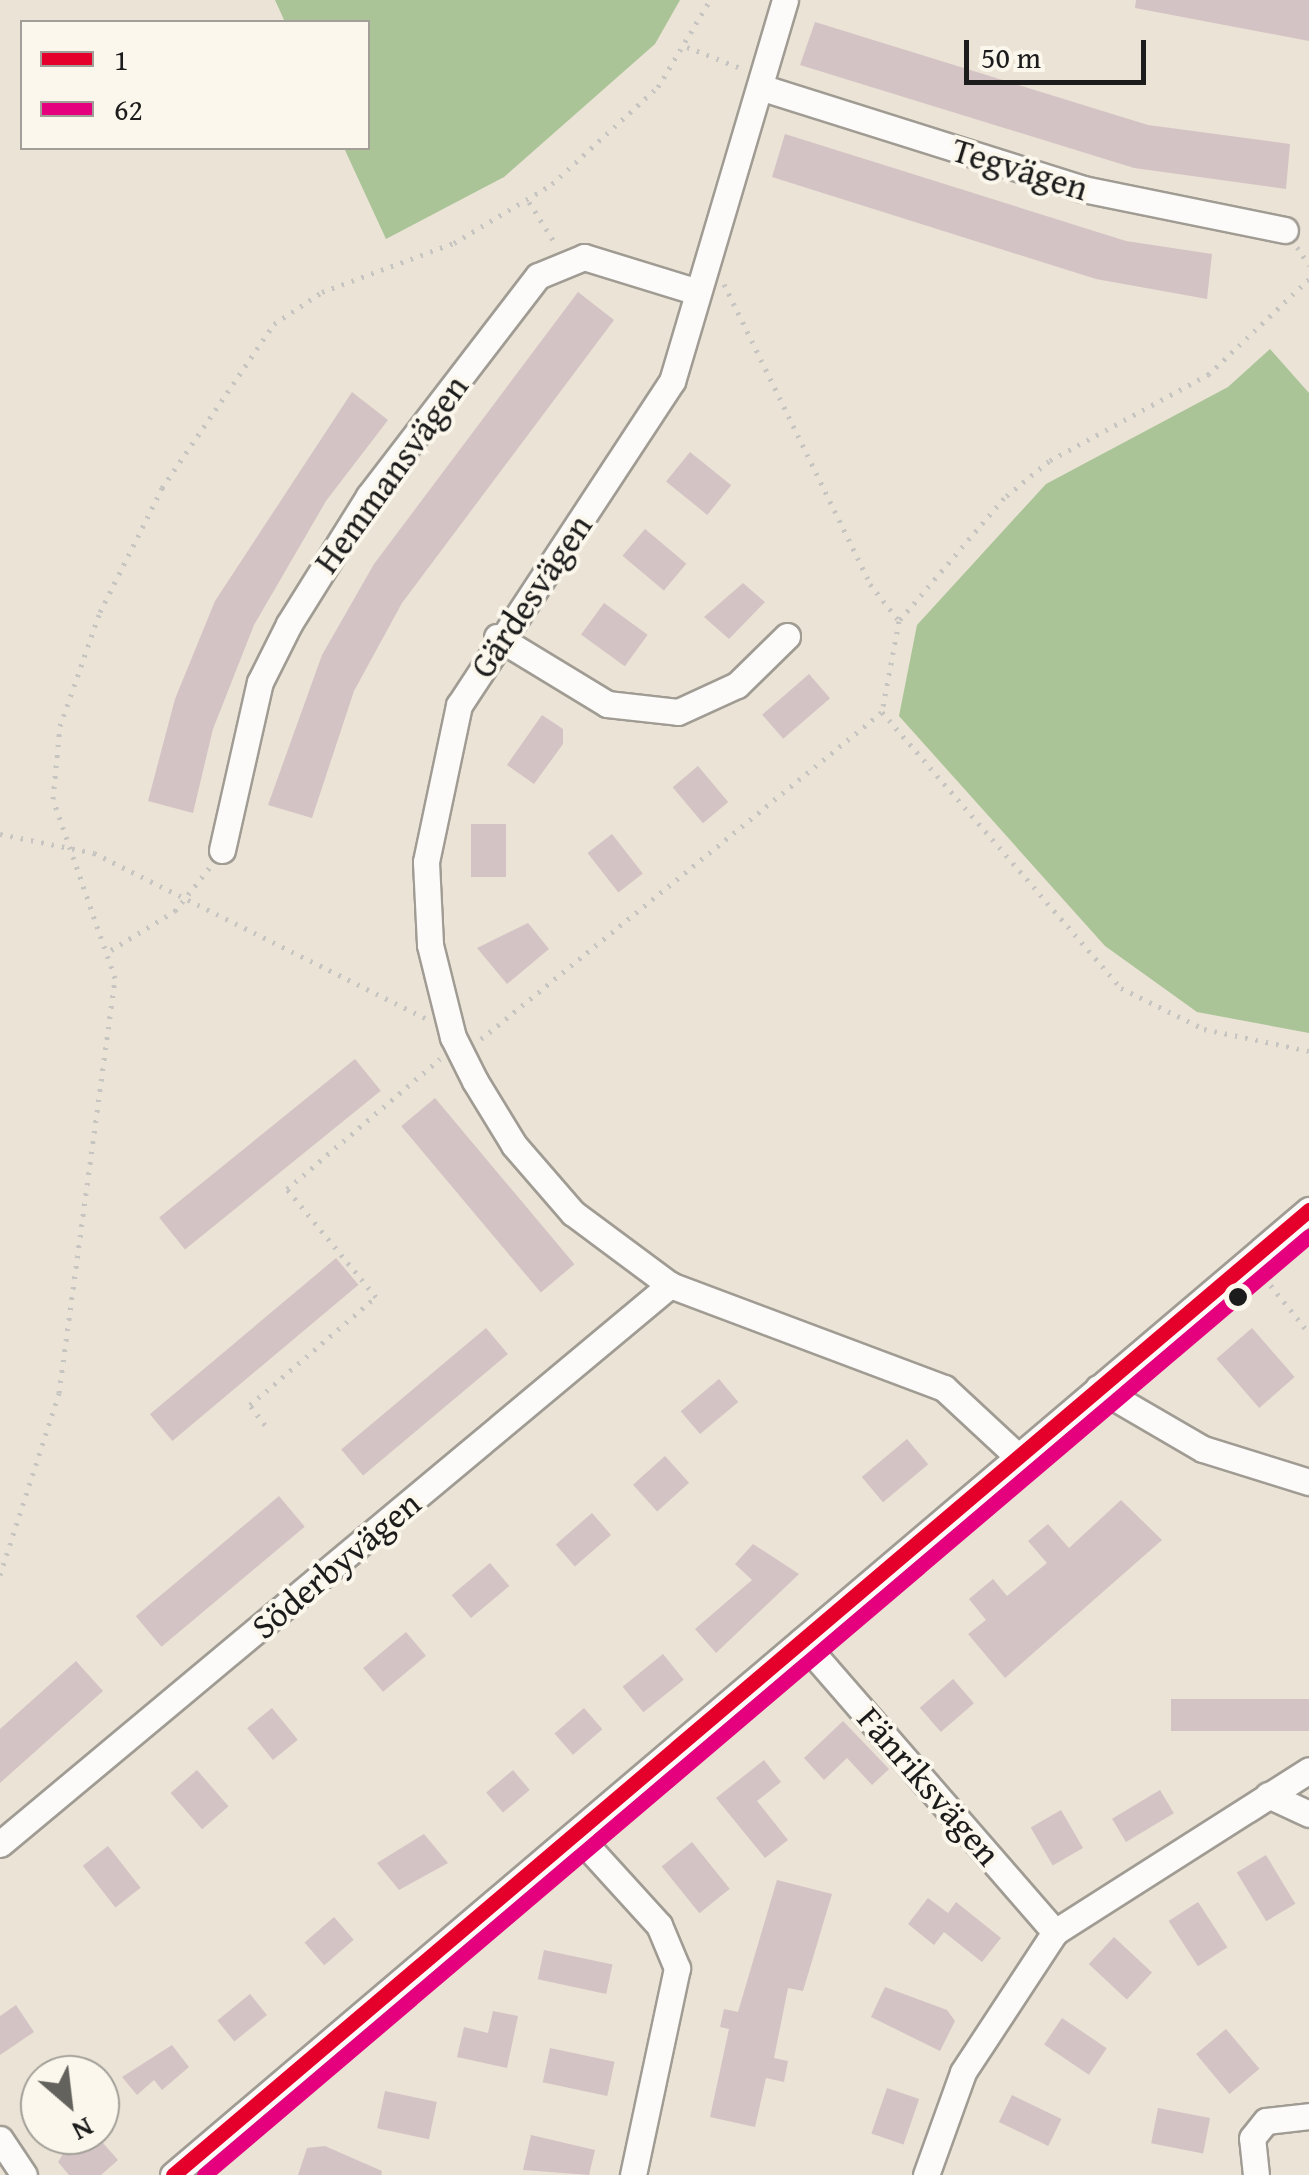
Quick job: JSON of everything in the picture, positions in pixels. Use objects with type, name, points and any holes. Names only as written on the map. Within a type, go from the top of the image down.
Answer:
[{"type":"street","name":"Gärdesvägen","points":[[784,0],[672,381],[644,435],[497,637],[459,705],[426,862],[430,945],[448,1017],[452,1052],[541,1180],[670,1285],[914,1372],[1015,1454]]},
{"type":"street","name":"Tegvägen","points":[[761,81],[1083,189],[1285,230]]},
{"type":"street","points":[[560,260],[612,262],[701,283]]},
{"type":"street","name":"Hemmansvägen","points":[[222,850],[260,682],[289,624],[369,496],[538,276],[560,260]]},
{"type":"street","points":[[497,637],[607,704],[678,712],[737,685],[786,636]]},
{"type":"street","points":[[172,2175],[576,1835],[1015,1454],[1309,1210]]},
{"type":"street","name":"Söderbyvägen","points":[[0,1844],[670,1285]]},
{"type":"street","points":[[1098,1388],[1203,1449],[1309,1482]]},
{"type":"street","name":"Fänriksvägen","points":[[802,1641],[1055,1932]]},
{"type":"street","points":[[926,2175],[963,2072],[1055,1932],[1309,1770]]},
{"type":"street","points":[[1268,1794],[1309,1814]]},
{"type":"street","points":[[576,1835],[659,1925],[677,1968],[632,2175]]},
{"type":"street","points":[[1256,2175],[1252,2138],[1266,2122],[1309,2116]]},
{"type":"street","points":[[0,2139],[24,2175]]},
{"type":"path","points":[[0,1576],[38,1480],[74,1311],[116,978],[111,950],[66,844],[53,799],[54,758],[87,644],[162,488],[244,360],[274,324],[322,292],[438,250],[528,201],[609,138],[687,47],[710,0]]},
{"type":"path","points":[[687,47],[761,81]]},
{"type":"path","points":[[528,201],[560,260]]},
{"type":"path","points":[[265,1425],[250,1405],[376,1297],[287,1190],[452,1052],[882,712],[898,621],[1022,480],[1210,374],[1309,279]]},
{"type":"path","points":[[701,283],[726,286],[870,584],[898,621]]},
{"type":"path","points":[[882,712],[1121,988],[1186,1023],[1309,1051]]},
{"type":"path","points":[[0,834],[66,844],[426,1018],[448,1017]]},
{"type":"path","points":[[111,950],[186,901],[222,850]]},
{"type":"path","points":[[1250,1260],[1309,1333]]},
{"type":"green space","points":[[275,0],[680,0],[655,44],[504,177],[386,239],[345,150],[370,150],[370,20],[284,20]]},
{"type":"green space","points":[[1270,349],[1309,393],[1309,1033],[1197,1012],[1105,946],[899,716],[917,625],[1046,484],[1228,387]]},
{"type":"building","points":[[1136,0],[1309,0],[1309,41],[1135,8]]},
{"type":"building","points":[[815,22],[1148,125],[1290,144],[1286,189],[1134,168],[800,65]]},
{"type":"building","points":[[785,134],[1126,241],[1212,254],[1207,299],[1096,279],[772,177]]},
{"type":"building","points":[[578,292],[614,320],[402,603],[354,691],[312,818],[268,805],[322,655],[374,564]]},
{"type":"building","points":[[352,392],[388,420],[326,501],[254,625],[213,729],[193,813],[148,801],[175,699],[215,601]]},
{"type":"building","points":[[690,452],[731,485],[707,515],[666,482]]},
{"type":"building","points":[[645,529],[686,564],[664,591],[623,556]]},
{"type":"building","points":[[743,583],[765,602],[729,639],[704,617]]},
{"type":"building","points":[[604,603],[648,635],[625,666],[581,635]]},
{"type":"building","points":[[809,674],[830,698],[783,739],[762,715]]},
{"type":"building","points":[[542,715],[563,729],[563,744],[534,784],[507,765]]},
{"type":"building","points":[[698,766],[728,802],[703,823],[673,787]]},
{"type":"building","points":[[471,824],[506,824],[506,877],[471,877]]},
{"type":"building","points":[[612,834],[643,873],[618,892],[588,853]]},
{"type":"building","points":[[528,923],[549,949],[507,984],[477,948]]},
{"type":"building","points":[[355,1059],[381,1091],[185,1249],[159,1218]]},
{"type":"building","points":[[435,1098],[574,1264],[541,1293],[401,1126]]},
{"type":"building","points":[[336,1258],[358,1285],[172,1441],[150,1414]]},
{"type":"building","points":[[486,1328],[508,1354],[363,1476],[341,1449]]},
{"type":"building","points":[[1252,1328],[1295,1377],[1259,1408],[1217,1359]]},
{"type":"building","points":[[719,1379],[738,1402],[700,1434],[681,1411]]},
{"type":"building","points":[[907,1439],[928,1464],[883,1502],[862,1477]]},
{"type":"building","points":[[665,1456],[689,1483],[657,1512],[633,1485]]},
{"type":"building","points":[[279,1496],[305,1527],[161,1647],[136,1616]]},
{"type":"building","points":[[1121,1500],[1162,1540],[1005,1678],[968,1634],[986,1620],[969,1599],[993,1579],[1007,1596],[1047,1563],[1028,1541],[1048,1524],[1069,1548]]},
{"type":"building","points":[[592,1513],[611,1535],[575,1566],[556,1544]]},
{"type":"building","points":[[753,1544],[799,1574],[716,1653],[695,1629],[752,1580],[735,1564]]},
{"type":"building","points":[[490,1563],[509,1586],[471,1618],[452,1595]]},
{"type":"building","points":[[406,1632],[426,1656],[383,1692],[363,1668]]},
{"type":"building","points":[[663,1654],[684,1680],[643,1712],[623,1687]]},
{"type":"building","points":[[76,1661],[103,1691],[0,1783],[0,1729]]},
{"type":"building","points":[[953,1679],[974,1703],[941,1732],[920,1708]]},
{"type":"building","points":[[1171,1699],[1309,1699],[1309,1731],[1171,1731]]},
{"type":"building","points":[[272,1708],[298,1740],[273,1760],[247,1728]]},
{"type":"building","points":[[584,1708],[602,1729],[573,1755],[555,1734]]},
{"type":"building","points":[[843,1721],[889,1769],[872,1785],[847,1758],[824,1780],[804,1758]]},
{"type":"building","points":[[764,1760],[781,1782],[757,1801],[788,1840],[765,1858],[716,1798]]},
{"type":"building","points":[[197,1770],[228,1806],[202,1829],[171,1793]]},
{"type":"building","points":[[513,1770],[530,1790],[503,1812],[486,1792]]},
{"type":"building","points":[[1160,1790],[1174,1813],[1126,1842],[1112,1819]]},
{"type":"building","points":[[1061,1810],[1083,1848],[1053,1866],[1031,1828]]},
{"type":"building","points":[[424,1834],[448,1863],[399,1890],[377,1863]]},
{"type":"building","points":[[692,1842],[730,1889],[699,1913],[662,1867]]},
{"type":"building","points":[[108,1846],[141,1888],[115,1907],[83,1866]]},
{"type":"building","points":[[1266,1855],[1295,1904],[1266,1921],[1237,1873]]},
{"type":"building","points":[[777,1880],[832,1894],[803,1991],[788,1988],[774,2058],[788,2061],[784,2082],[766,2078],[755,2127],[710,2117],[729,2029],[720,2027],[724,2009],[738,2012]]},
{"type":"building","points":[[928,1898],[948,1913],[956,1902],[1001,1938],[982,1962],[944,1932],[934,1945],[908,1924]]},
{"type":"building","points":[[1198,1902],[1227,1947],[1198,1966],[1169,1921]]},
{"type":"building","points":[[334,1917],[354,1940],[324,1965],[305,1943]]},
{"type":"building","points":[[1114,1937],[1152,1972],[1127,2000],[1089,1964]]},
{"type":"building","points":[[544,1950],[612,1965],[606,1994],[538,1979]]},
{"type":"building","points":[[885,1987],[947,2010],[955,2021],[940,2051],[871,2017]]},
{"type":"building","points":[[250,1994],[267,2015],[234,2041],[217,2020]]},
{"type":"building","points":[[16,2005],[34,2032],[0,2055],[0,2016]]},
{"type":"building","points":[[493,2011],[518,2016],[507,2068],[457,2057],[464,2027],[488,2033]]},
{"type":"building","points":[[1062,2018],[1107,2048],[1089,2075],[1044,2045]]},
{"type":"building","points":[[1226,2029],[1259,2069],[1230,2094],[1196,2054]]},
{"type":"building","points":[[172,2045],[189,2067],[162,2090],[154,2080],[137,2095],[122,2077]]},
{"type":"building","points":[[550,2048],[615,2062],[607,2096],[543,2082]]},
{"type":"building","points":[[887,2088],[919,2099],[904,2144],[871,2133]]},
{"type":"building","points":[[385,2091],[437,2102],[429,2139],[377,2128]]},
{"type":"building","points":[[1012,2095],[1061,2119],[1048,2146],[999,2122]]},
{"type":"building","points":[[1158,2108],[1210,2118],[1203,2153],[1151,2143]]},
{"type":"building","points":[[531,2135],[595,2150],[589,2175],[523,2170]]},
{"type":"building","points":[[325,2146],[382,2171],[381,2175],[298,2175],[307,2148]]},
{"type":"building","points":[[62,2155],[114,2155],[118,2160],[101,2175],[69,2175],[58,2162]]},
{"type":"transit line","name":"1","points":[[173,2175],[1309,1210]]},
{"type":"transit line","name":"62","points":[[204,2175],[1309,1236]]}]
